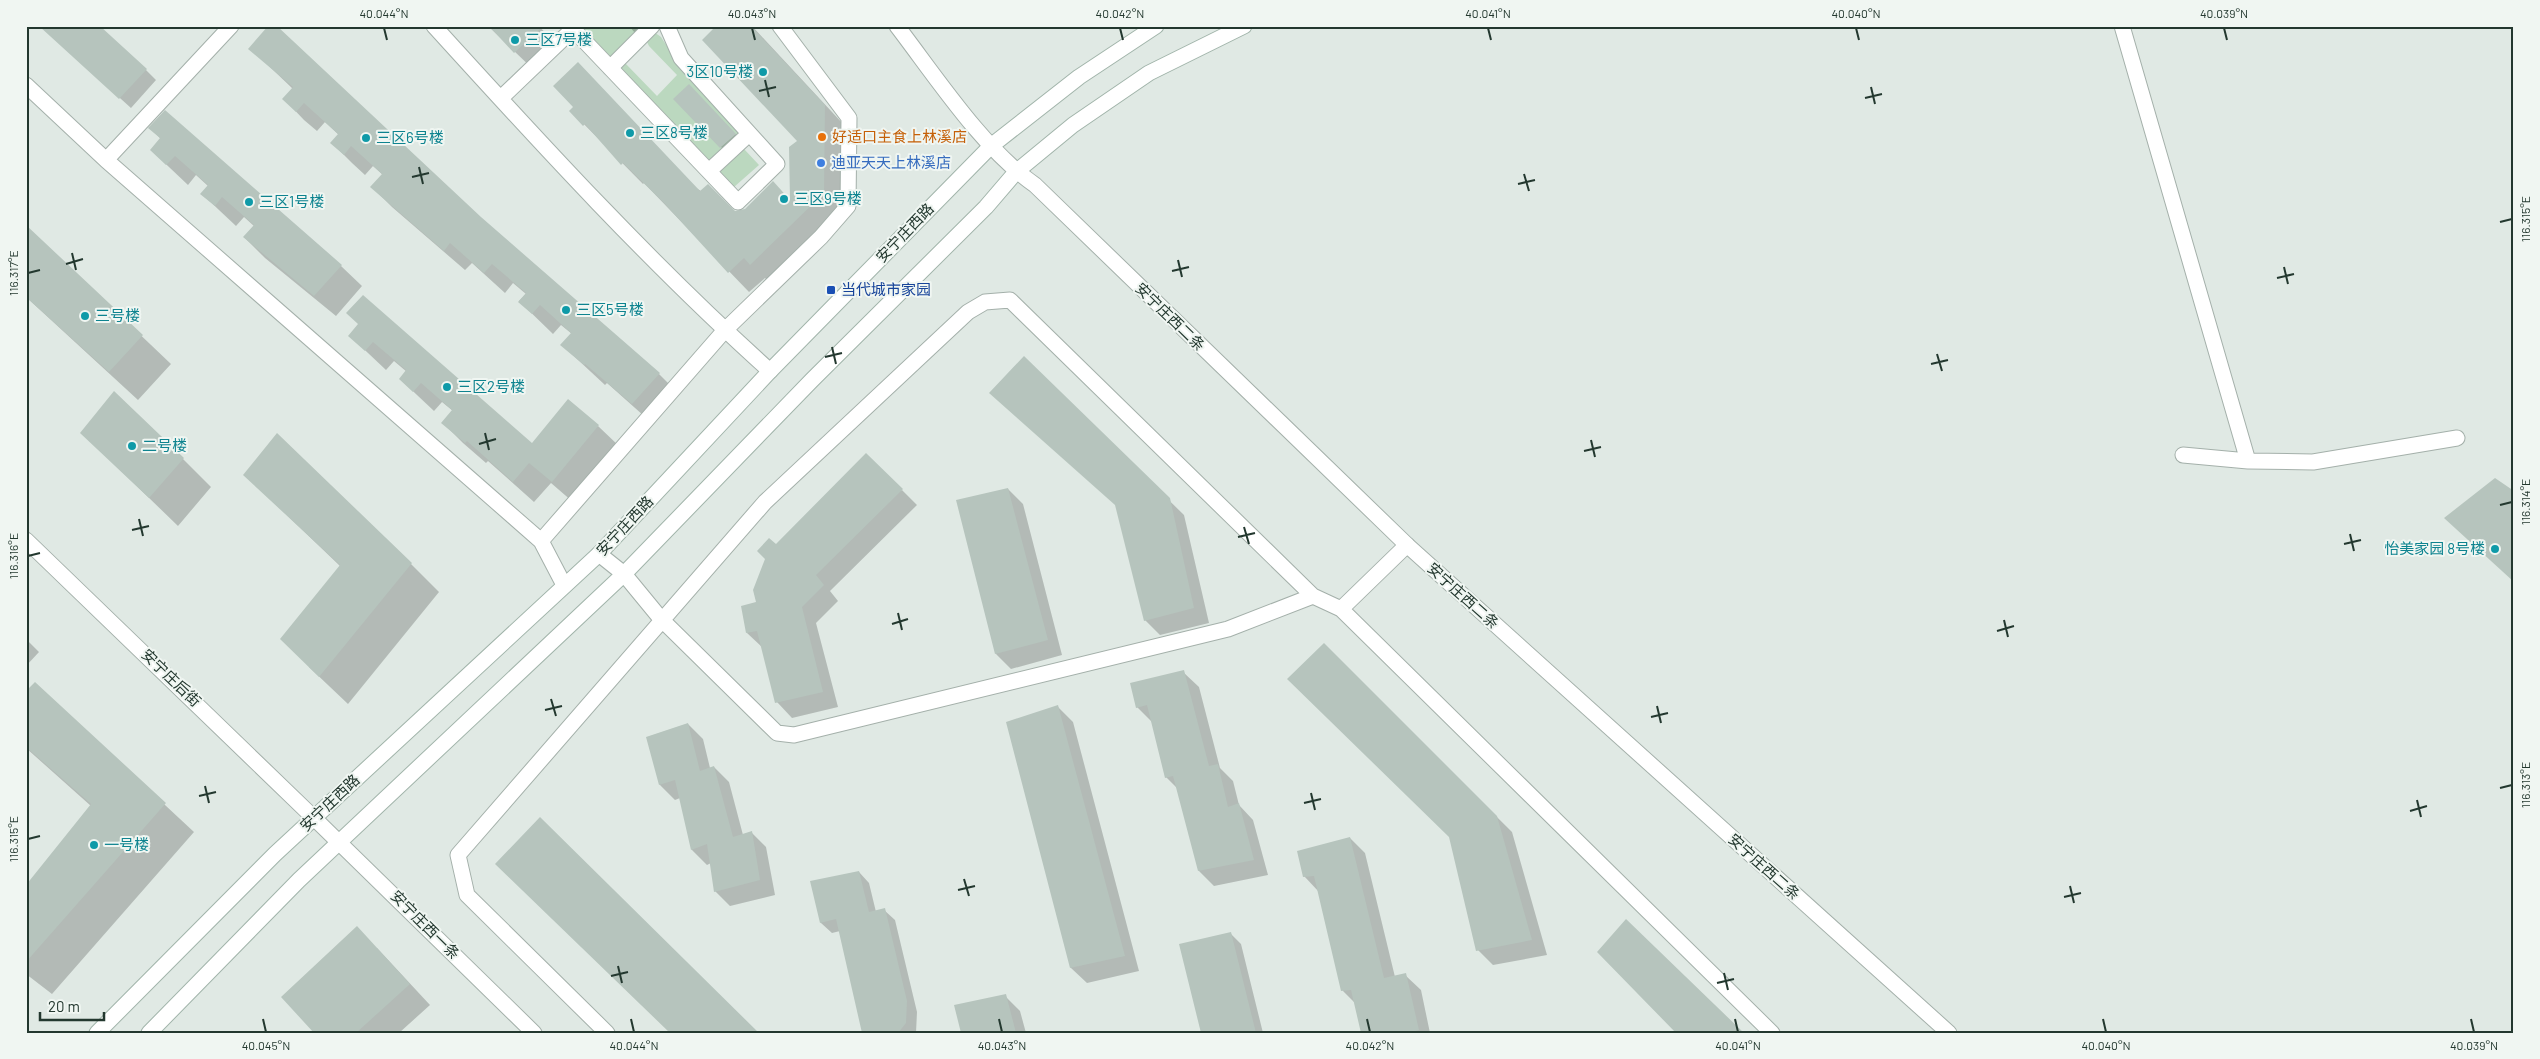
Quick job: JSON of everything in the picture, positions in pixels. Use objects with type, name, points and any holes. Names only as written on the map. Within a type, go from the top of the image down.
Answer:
[{"type":"street","points":[[106,160],[231,26]]},
{"type":"street","points":[[434,26],[593,198],[725,330],[770,371]]},
{"type":"street","points":[[610,68],[652,26]]},
{"type":"street","points":[[501,98],[571,28],[738,202],[777,164],[681,58],[667,26]]},
{"type":"street","points":[[541,541],[725,330],[821,237],[848,206],[849,118],[780,26]]},
{"type":"street","name":"安宁庄西二条","points":[[897,26],[991,146],[1016,172],[1035,185],[1407,546],[1949,1033]]},
{"type":"street","name":"安宁庄西路","points":[[97,1033],[275,854],[599,554],[770,371],[991,146],[1079,77],[1156,26]]},
{"type":"street","points":[[149,1033],[299,880],[624,574],[812,380],[986,207],[1016,172],[1073,125],[1149,74],[1244,26]]},
{"type":"street","points":[[2122,26],[2248,462]]},
{"type":"street","points":[[26,85],[106,160],[541,541],[564,585]]},
{"type":"street","points":[[709,171],[749,134]]},
{"type":"street","points":[[607,1033],[467,895],[458,855],[661,619],[765,502],[968,312],[985,302],[1010,300],[1313,596],[1341,609],[1772,1033]]},
{"type":"street","points":[[2183,455],[2248,462],[2313,462],[2457,438]]},
{"type":"street","name":"安宁庄后街","points":[[26,540],[314,818]]},
{"type":"street","points":[[1341,609],[1407,546]]},
{"type":"street","points":[[599,554],[624,574],[661,619],[777,733],[794,735],[1228,630],[1313,596]]},
{"type":"street","name":"安宁庄西一条","points":[[314,818],[534,1033]]},
{"type":"green space","points":[[579,26],[651,26],[613,59]]},
{"type":"green space","points":[[654,32],[661,37],[672,54],[745,134],[711,162],[621,68],[625,63],[657,96],[677,75],[649,46],[647,42],[649,36]]},
{"type":"green space","points":[[744,149],[759,165],[734,187],[721,173],[720,168]]},
{"type":"building","points":[[39,26],[100,26],[147,69],[119,99]]},
{"type":"building","points":[[268,26],[277,26],[481,217],[660,373],[632,404],[560,345],[571,333],[540,305],[532,314],[518,302],[526,293],[492,264],[484,273],[450,243],[444,251],[370,187],[382,174],[351,146],[344,155],[330,143],[338,134],[304,103],[296,112],[282,99],[293,87],[248,49]]},
{"type":"building","name":"三区7号楼","points":[[489,26],[543,26],[514,53]]},
{"type":"building","points":[[716,26],[751,26],[825,105],[824,193],[750,265],[744,258],[728,273],[664,203],[623,163],[621,165],[585,124],[583,126],[569,111],[573,107],[553,86],[578,62],[700,191],[708,184],[735,211],[745,209],[773,181],[790,200],[789,147],[797,141],[702,40]]},
{"type":"building","points":[[689,84],[736,134],[720,148],[673,99]]},
{"type":"building","name":"三区1号楼","points":[[165,110],[342,265],[314,296],[243,237],[254,225],[222,197],[215,206],[200,194],[208,185],[175,156],[166,165],[150,150],[160,138],[148,128]]},
{"type":"building","name":"三号楼","points":[[26,225],[143,335],[109,372],[26,297]]},
{"type":"building","name":"三区2号楼","points":[[363,295],[532,443],[568,399],[599,425],[552,482],[529,463],[513,482],[467,441],[465,443],[441,423],[452,410],[421,383],[413,392],[399,379],[406,370],[373,342],[365,351],[348,336],[358,324],[346,313]]},
{"type":"building","points":[[1024,356],[1170,498],[1194,608],[1144,621],[1115,505],[989,393]]},
{"type":"building","name":"二号楼","points":[[114,391],[184,458],[149,498],[80,433]]},
{"type":"building","points":[[277,433],[412,563],[319,677],[280,639],[340,565],[243,475]]},
{"type":"building","points":[[866,453],[903,489],[816,575],[824,585],[802,607],[823,692],[775,703],[757,631],[746,633],[741,606],[756,602],[753,590],[765,559],[757,551],[769,538],[776,544]]},
{"type":"building","name":"怡美家园 8号楼","points":[[2495,478],[2514,491],[2514,582],[2444,518]]},
{"type":"building","points":[[1008,488],[1048,640],[995,654],[956,500]]},
{"type":"building","points":[[1324,643],[1497,816],[1532,940],[1476,951],[1449,837],[1287,679]]},
{"type":"building","points":[[1184,670],[1209,766],[1218,764],[1228,807],[1239,803],[1254,860],[1198,871],[1173,776],[1165,778],[1147,705],[1136,708],[1130,683]]},
{"type":"building","name":"一号楼","points":[[35,682],[166,803],[26,962],[26,885],[91,804],[26,747],[26,691]]},
{"type":"building","points":[[1058,705],[1125,956],[1070,968],[1006,722]]},
{"type":"building","points":[[688,723],[700,771],[714,766],[733,837],[752,831],[760,880],[714,892],[707,844],[691,850],[675,780],[659,785],[646,737]]},
{"type":"building","points":[[540,817],[759,1033],[670,1033],[495,864]]},
{"type":"building","points":[[1350,837],[1384,978],[1406,973],[1419,1030],[1408,1033],[1361,1033],[1351,990],[1341,991],[1314,876],[1303,877],[1297,851]]},
{"type":"building","points":[[859,871],[869,912],[885,908],[907,1001],[906,1023],[898,1033],[862,1033],[836,919],[820,923],[810,881]]},
{"type":"building","points":[[1626,919],[1744,1033],[1676,1033],[1597,952]]},
{"type":"building","points":[[357,926],[410,984],[356,1033],[314,1033],[281,997]]},
{"type":"building","points":[[1231,932],[1256,1033],[1201,1033],[1179,944]]},
{"type":"building","points":[[1006,994],[1016,1033],[961,1033],[954,1005]]},
{"type":"place","name":"三区7号楼","points":[[515,40]]},
{"type":"place","name":"3区10号楼","points":[[763,72]]},
{"type":"place","name":"三区8号楼","points":[[630,133]]},
{"type":"place","name":"好适口主食上林溪店","points":[[822,137]]},
{"type":"place","name":"三区6号楼","points":[[366,138]]},
{"type":"place","name":"迪亚天天上林溪店","points":[[821,163]]},
{"type":"place","name":"三区9号楼","points":[[784,199]]},
{"type":"place","name":"三区1号楼","points":[[249,202]]},
{"type":"place","name":"当代城市家园","points":[[831,290]]},
{"type":"place","name":"三区5号楼","points":[[566,310]]},
{"type":"place","name":"三号楼","points":[[85,316]]},
{"type":"place","name":"三区2号楼","points":[[447,387]]},
{"type":"place","name":"二号楼","points":[[132,446]]},
{"type":"place","name":"怡美家园 8号楼","points":[[2495,549]]},
{"type":"place","name":"一号楼","points":[[94,845]]}]
